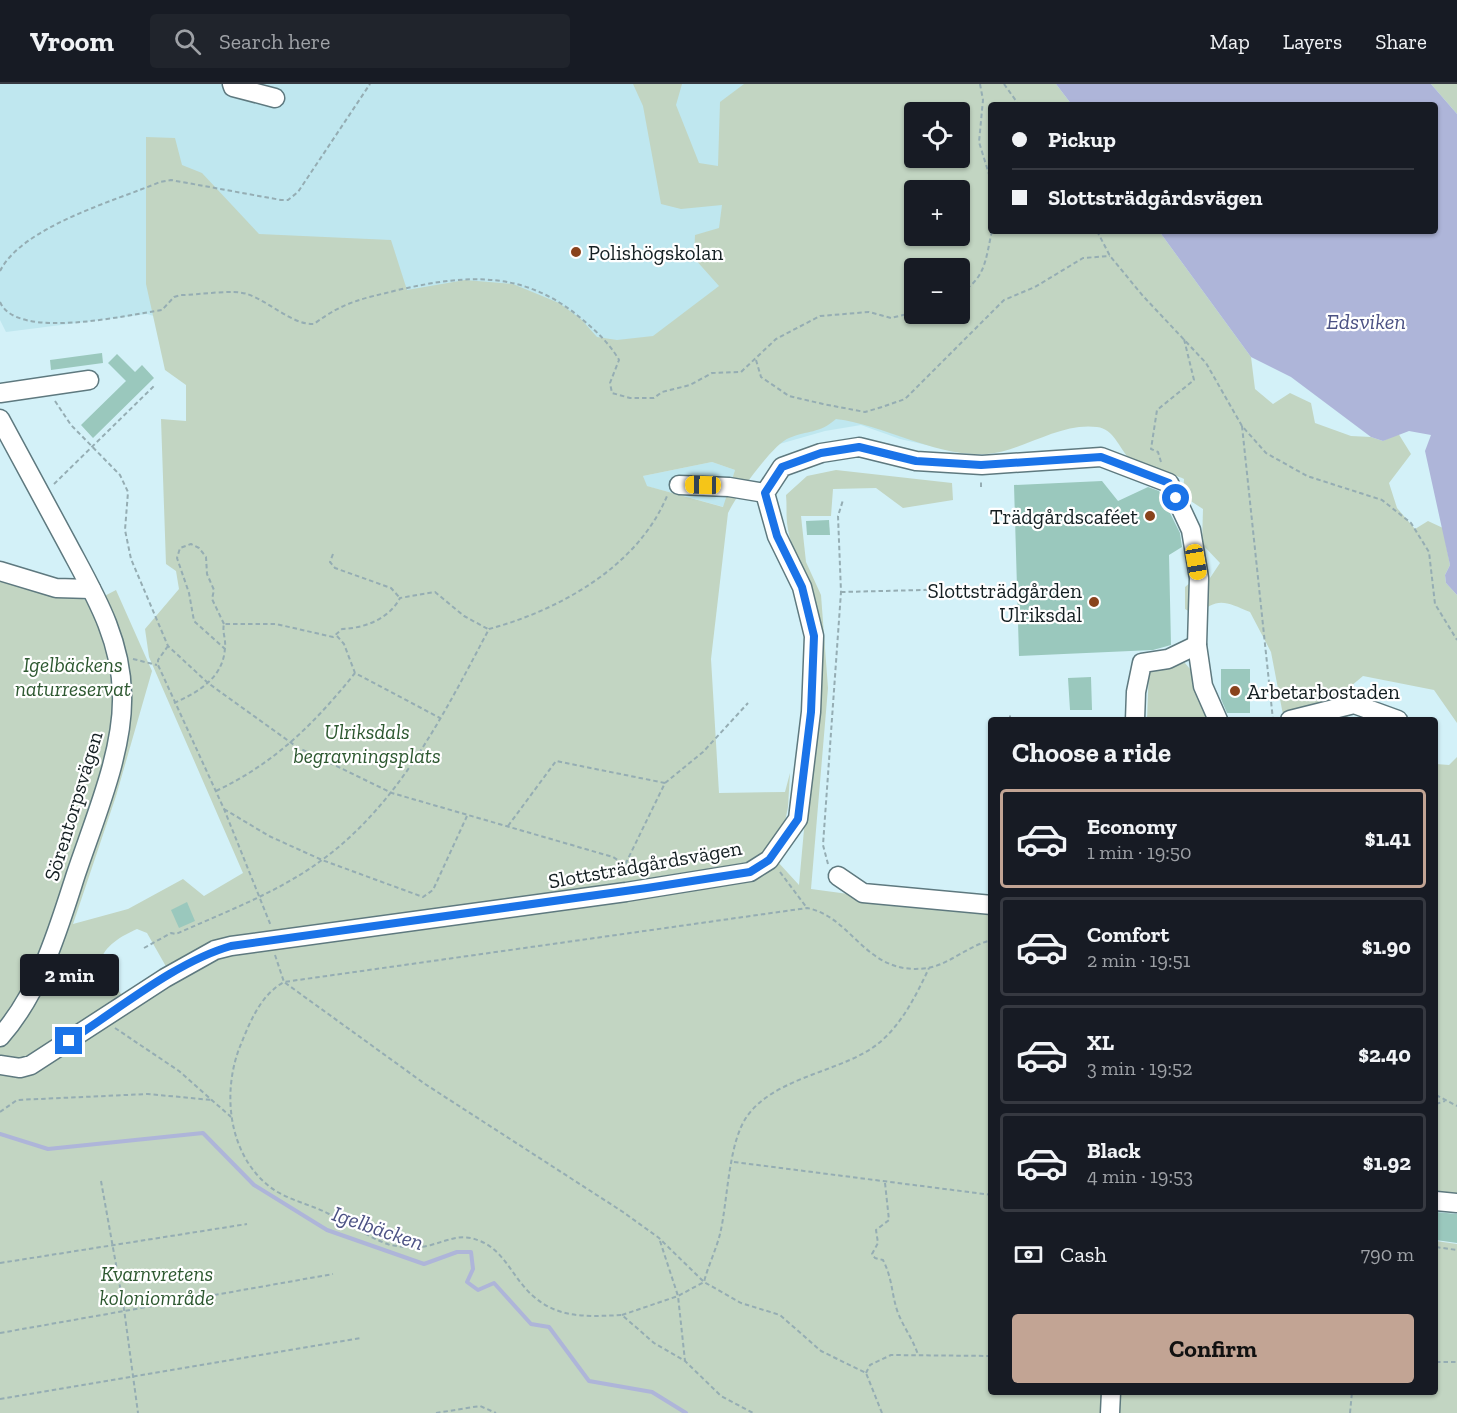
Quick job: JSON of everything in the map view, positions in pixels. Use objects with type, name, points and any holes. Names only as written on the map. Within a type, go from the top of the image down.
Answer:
[{"type":"street","points":[[232,84],[233,87],[275,98]]},
{"type":"street","points":[[0,393],[89,380]]},
{"type":"street","name":"Sörentorpsvägen","points":[[0,419],[107,617],[118,656],[123,696],[120,725],[104,788],[44,963],[30,994],[0,1037]]},
{"type":"street","points":[[679,485],[729,487],[765,493],[782,467],[821,453],[859,447],[916,461],[996,466],[1101,457],[1156,476],[1169,483],[1191,530],[1199,578],[1197,645],[1203,686],[1217,717]]},
{"type":"street","name":"Slottsträdgårdsvägen","points":[[0,1065],[20,1068],[31,1065],[165,978],[215,950],[626,892],[750,872],[769,860],[798,819],[811,712],[814,636],[802,587],[777,536],[765,493]]},
{"type":"street","points":[[0,571],[56,588],[91,589]]},
{"type":"street","points":[[1135,717],[1136,692],[1142,663],[1168,659],[1197,645]]},
{"type":"street","points":[[1302,717],[1354,704],[1390,717]]},
{"type":"street","points":[[838,876],[863,893],[988,905]]},
{"type":"street","points":[[1438,1201],[1457,1203]]},
{"type":"street","points":[[1110,1413],[1111,1395]]},
{"type":"path","points":[[0,271],[13,254],[45,231],[160,182],[171,180],[270,199],[288,200],[298,192],[370,84]]},
{"type":"path","points":[[980,84],[983,100],[979,142],[988,171]]},
{"type":"path","points":[[1004,84],[1017,102]]},
{"type":"path","points":[[970,287],[981,275],[991,234]]},
{"type":"path","points":[[1099,234],[1110,256],[1143,296],[1206,363],[1242,426],[1266,453],[1307,476],[1382,500],[1411,523],[1429,552],[1435,604],[1457,640]]},
{"type":"path","points":[[756,359],[761,377],[789,396],[865,412],[905,399],[1004,300],[1035,287],[1083,258],[1110,256]]},
{"type":"path","points":[[0,302],[11,316],[22,322],[42,325],[162,310],[174,297],[181,295],[237,292],[261,299],[299,322],[314,324],[340,305],[354,300],[443,281],[495,279],[530,288],[561,302],[602,336],[619,360],[609,388],[612,393],[619,396],[638,399],[654,398],[662,392],[690,384],[712,373],[741,372],[776,339],[820,316],[869,312],[891,318],[904,315]]},
{"type":"path","points":[[1156,476],[1162,460],[1158,452],[1151,449],[1157,410],[1194,380],[1184,337]]},
{"type":"path","points":[[41,496],[155,385]]},
{"type":"path","points":[[49,386],[71,425],[120,475],[127,489],[126,544],[168,646],[208,683],[291,743],[392,793],[613,857],[619,861],[622,869],[626,892]]},
{"type":"path","points":[[1242,426],[1273,717]]},
{"type":"path","points":[[400,598],[435,592],[464,616],[489,629],[515,622],[545,609],[601,576],[634,549],[652,528],[669,493],[679,485]]},
{"type":"path","points":[[838,876],[830,869],[823,845],[841,592],[838,516],[843,500]]},
{"type":"path","points":[[174,703],[198,692],[208,683],[222,666],[225,650],[224,624],[212,599],[214,590],[207,574],[206,557],[199,548],[191,544],[180,548],[177,558],[189,593],[194,621],[225,650]]},
{"type":"path","points":[[333,554],[330,562],[335,568],[391,588],[400,598]]},
{"type":"path","points":[[841,592],[963,589]]},
{"type":"path","points":[[337,636],[342,629],[372,624],[394,609],[400,598]]},
{"type":"path","points":[[224,624],[276,624],[299,631],[337,636],[344,644],[355,672],[440,718]]},
{"type":"path","points":[[144,948],[171,933],[176,934],[261,895],[322,860],[368,819],[392,793],[440,718],[489,629]]},
{"type":"path","points":[[168,646],[158,660],[158,665],[261,895],[270,922],[273,950],[284,982],[425,1084],[540,1156],[659,1238],[704,1282],[741,1303],[780,1315],[821,1351],[866,1373],[882,1413]]},
{"type":"path","points":[[118,656],[158,665]]},
{"type":"path","points":[[216,791],[237,781],[291,743],[315,722],[355,672]]},
{"type":"path","points":[[622,869],[665,783],[702,752],[748,703]]},
{"type":"path","points":[[507,827],[556,761],[665,783]]},
{"type":"path","points":[[224,809],[269,836],[322,860],[423,897],[433,891],[467,816]]},
{"type":"path","points":[[769,860],[807,908],[828,917],[873,956],[884,962],[899,966],[929,968],[967,948],[988,941]]},
{"type":"path","points":[[807,908],[284,982],[266,996],[244,1036],[232,1072],[229,1097],[232,1126],[252,1168],[270,1187],[288,1197],[317,1208],[390,1245],[405,1248],[430,1245],[465,1236],[477,1240],[500,1255],[537,1300],[571,1316],[622,1315],[678,1296],[704,1282],[720,1233],[739,1129],[749,1113],[763,1100],[782,1089],[865,1053],[880,1042],[914,1000],[929,968]]},
{"type":"path","points":[[107,1017],[116,1030],[179,1071],[231,1117]]},
{"type":"path","points":[[0,1112],[17,1100],[148,1094],[212,1100]]},
{"type":"path","points":[[1438,1096],[1457,1106]]},
{"type":"path","points":[[1438,1104],[1448,1101]]},
{"type":"path","points":[[734,1162],[988,1195]]},
{"type":"path","points":[[101,1181],[124,1309],[138,1413]]},
{"type":"path","points":[[885,1183],[889,1220],[876,1230],[878,1243],[872,1254],[875,1258],[883,1260],[892,1279],[897,1310],[918,1355]]},
{"type":"path","points":[[0,1263],[247,1224]]},
{"type":"path","points":[[659,1238],[678,1296],[685,1361]]},
{"type":"path","points":[[1438,1247],[1457,1250]]},
{"type":"path","points":[[0,1333],[124,1309],[333,1274]]},
{"type":"path","points":[[622,1315],[654,1342],[685,1361],[721,1396],[753,1413]]},
{"type":"path","points":[[0,1400],[361,1338]]},
{"type":"path","points":[[866,1373],[870,1365],[880,1358],[891,1355],[988,1356]]},
{"type":"path","points":[[1438,1362],[1457,1362]]},
{"type":"path","points":[[1350,1413],[1352,1395]]},
{"type":"path","points":[[436,1413],[480,1406],[496,1413]]},
{"type":"shaded area","name":"Polishögskolan","points":[[0,84],[1044,84],[999,102],[988,102],[988,234],[1004,234],[1168,274],[957,452],[900,439],[861,425],[825,431],[769,447],[376,383],[147,314],[6,332],[0,320]]},
{"type":"shaded area","points":[[712,462],[735,470],[724,507],[646,486],[643,476]]},
{"type":"green space","points":[[633,84],[682,84],[676,105],[699,163],[718,166],[720,102],[744,84],[1056,84],[1070,102],[988,102],[988,234],[1161,234],[1251,357],[1255,389],[1273,404],[1290,393],[1311,403],[1315,423],[1351,436],[1371,437],[1383,441],[1398,433],[1411,454],[1389,483],[1397,508],[1415,529],[1428,521],[1443,528],[1450,565],[1445,575],[1446,583],[1457,595],[1457,723],[1434,690],[1363,676],[1339,696],[1348,717],[1283,717],[1271,652],[1250,612],[1222,603],[1210,606],[1197,616],[1185,609],[1185,587],[1191,582],[1206,584],[1220,563],[1202,544],[1203,509],[1183,496],[1184,479],[1133,461],[1125,454],[1112,435],[1103,428],[1069,429],[1000,452],[967,454],[929,446],[873,427],[836,419],[824,427],[782,442],[756,471],[728,513],[711,659],[719,793],[785,792],[790,773],[788,807],[777,861],[799,885],[822,630],[790,537],[786,495],[807,476],[836,470],[952,483],[953,500],[903,508],[876,488],[833,489],[831,516],[801,516],[806,562],[821,595],[828,688],[811,889],[938,906],[988,900],[988,1395],[1438,1395],[1438,1241],[1457,1244],[1457,1413],[0,1413],[0,576],[93,602],[116,590],[152,671],[116,796],[73,924],[128,909],[183,879],[204,896],[243,873],[149,657],[145,629],[179,589],[176,571],[166,564],[161,419],[186,421],[186,385],[165,370],[146,284],[146,137],[175,138],[182,165],[202,173],[259,234],[391,240],[407,290],[465,280],[513,284],[559,303],[581,319],[597,337],[617,340],[653,336],[719,286],[694,258],[695,235],[719,228],[722,205],[681,209],[661,204],[643,106]],"holes":[[[712,462],[735,470],[723,507],[647,486],[643,476]],[[137,929],[147,933],[168,970],[125,1000],[100,963],[105,951],[114,942]]]},
{"type":"green space","points":[[1431,84],[1457,84],[1457,114]]},
{"type":"green space","points":[[1185,663],[1195,675],[1208,717],[1147,717],[1149,666]]},
{"type":"green space","points":[[1457,757],[1457,1199],[1438,1197],[1438,764],[1449,765]]},
{"type":"water","name":"Edsviken","points":[[1056,84],[1431,84],[1457,114],[1457,595],[1446,583],[1445,575],[1450,565],[1425,451],[1431,435],[1409,431],[1383,441],[1371,437],[1291,377],[1251,357],[1161,234],[1438,234],[1438,102],[1070,102]]},
{"type":"building","points":[[102,353],[103,363],[51,370],[50,360]]},
{"type":"building","points":[[117,354],[135,372],[142,365],[154,378],[93,438],[81,425],[126,381],[108,363]]},
{"type":"building","name":"Slottsträdgården Ulriksdal","points":[[1102,481],[1118,501],[1148,487],[1159,491],[1180,533],[1182,547],[1169,555],[1171,645],[1153,650],[1019,656],[1014,485]]},
{"type":"building","points":[[829,520],[830,535],[807,535],[806,521]]},
{"type":"building","name":"Arbetarbostaden","points":[[1221,669],[1250,669],[1250,713],[1227,713],[1221,699]]},
{"type":"building","points":[[1091,677],[1092,710],[1070,710],[1068,678]]},
{"type":"building","points":[[187,902],[195,921],[179,928],[171,910]]},
{"type":"building","points":[[1438,1212],[1457,1214],[1457,1243],[1438,1240]]},
{"type":"waterway","name":"Igelbäcken","points":[[0,1134],[48,1149],[203,1133],[254,1185],[327,1230],[424,1264],[457,1252],[471,1252],[473,1269],[467,1282],[478,1290],[494,1283],[531,1324],[549,1327],[589,1381],[652,1392],[686,1413]]},
{"type":"place","name":"Polishögskolan","points":[[576,252]]},
{"type":"place","name":"Trädgårdscaféet","points":[[1150,516]]},
{"type":"place","name":"Slottsträdgården Ulriksdal","points":[[1094,602]]},
{"type":"place","name":"Arbetarbostaden","points":[[1235,691]]},
{"type":"route","points":[[69,1041],[165,978],[215,950],[258,941],[429,920],[750,872],[769,860],[798,819],[811,712],[814,636],[802,587],[777,536],[767,506],[765,493],[782,467],[821,453],[859,447],[916,461],[996,466],[1101,457],[1130,466],[1169,483],[1176,498]]},
{"type":"park label","name":"Igelbäckens naturreservat","points":[[73,676]]},
{"type":"park label","name":"Ulriksdals begravningsplats","points":[[367,743]]},
{"type":"park label","name":"Kvarnvretens koloniområde","points":[[157,1285]]}]
